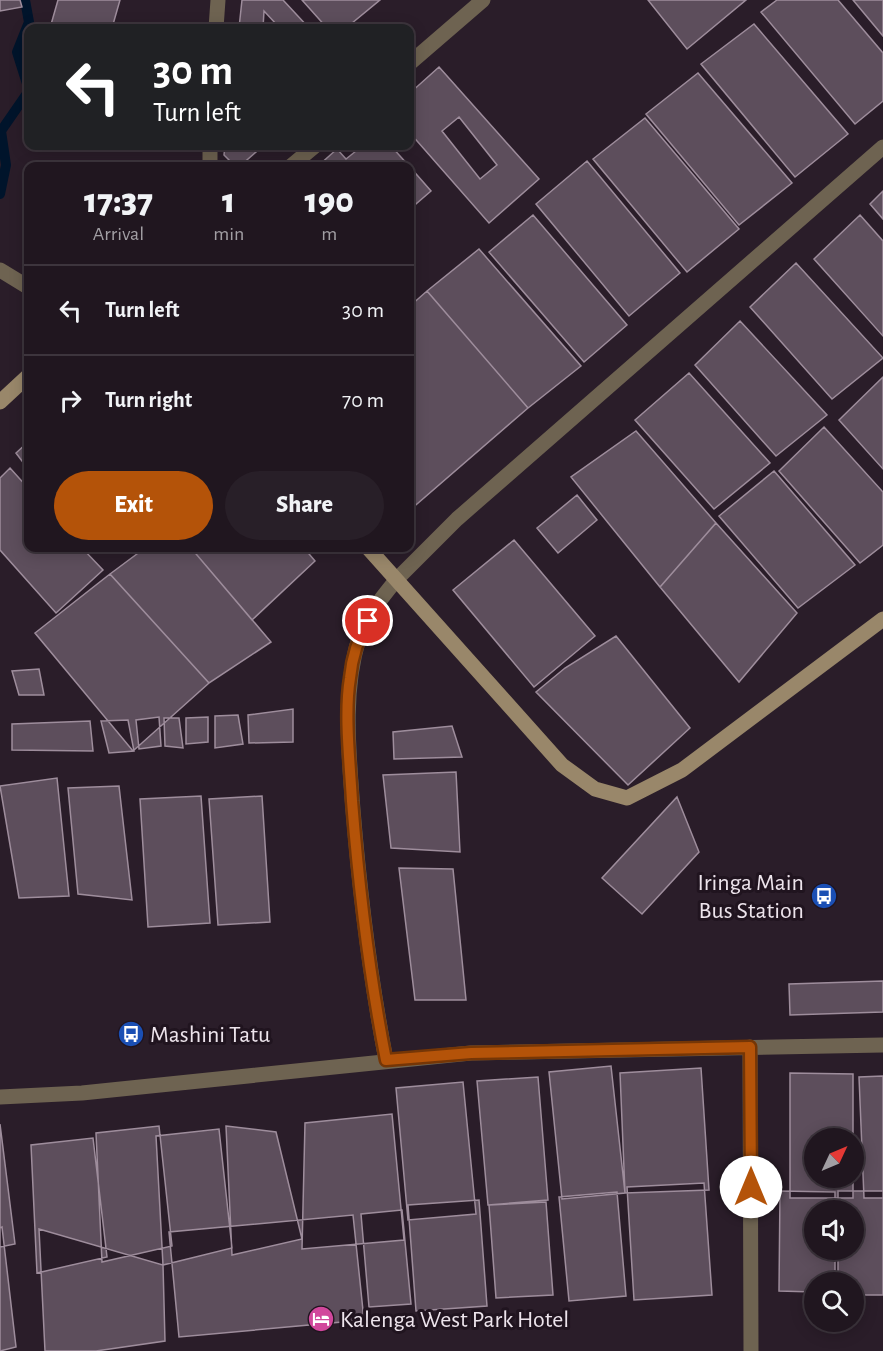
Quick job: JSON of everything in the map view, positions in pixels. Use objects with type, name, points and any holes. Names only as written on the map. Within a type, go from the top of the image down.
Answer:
[{"type":"street","points":[[216,24],[218,0]]},
{"type":"street","points":[[414,60],[483,0]]},
{"type":"street","points":[[386,1060],[371,983],[359,882],[349,764],[349,679],[360,635],[396,580],[457,519],[883,147]]},
{"type":"street","points":[[296,162],[310,150]]},
{"type":"street","points":[[0,270],[24,285]]},
{"type":"street","points":[[0,402],[24,380]]},
{"type":"street","points":[[372,552],[562,765],[596,789],[627,798],[682,771],[883,619]]},
{"type":"street","points":[[0,1097],[82,1093],[471,1053],[883,1045]]},
{"type":"street","points":[[750,1047],[751,1351]]},
{"type":"building","points":[[0,0],[20,0],[22,7],[0,11]]},
{"type":"building","points":[[58,0],[120,0],[113,24],[51,24]]},
{"type":"building","points":[[242,0],[283,0],[305,24],[276,24],[264,11],[263,24],[239,24]]},
{"type":"building","points":[[302,0],[380,0],[351,24],[323,24]]},
{"type":"building","points":[[648,0],[746,0],[687,49]]},
{"type":"building","points":[[777,0],[838,0],[883,53],[883,101],[855,124],[761,12]]},
{"type":"building","points":[[853,0],[883,0],[883,36]]},
{"type":"building","points":[[754,24],[848,134],[795,177],[701,64]]},
{"type":"building","points":[[439,67],[539,179],[489,223],[414,138],[414,89]],"holes":[[[459,117],[497,165],[480,179],[442,131]]]},
{"type":"building","points":[[698,73],[792,183],[739,225],[646,114]]},
{"type":"building","points":[[645,118],[739,229],[687,272],[593,159]]},
{"type":"building","points":[[225,150],[258,150],[245,162],[231,162],[224,155]]},
{"type":"building","points":[[336,150],[346,159],[356,151],[395,150],[405,162],[322,162]]},
{"type":"building","points":[[587,161],[680,273],[629,316],[536,204]]},
{"type":"building","points":[[414,172],[431,191],[414,206]]},
{"type":"building","points":[[883,191],[883,219],[870,204]]},
{"type":"building","points":[[533,215],[627,325],[584,362],[489,252]]},
{"type":"building","points":[[860,215],[883,241],[883,336],[814,259]]},
{"type":"building","points":[[479,249],[581,366],[528,408],[427,291]]},
{"type":"building","points":[[796,263],[883,358],[832,399],[750,307]]},
{"type":"building","points":[[427,291],[528,408],[414,507],[414,302]]},
{"type":"building","points":[[740,321],[827,415],[776,456],[695,365]]},
{"type":"building","points":[[689,373],[770,463],[714,509],[635,420]]},
{"type":"building","points":[[883,377],[883,469],[839,420]]},
{"type":"building","points":[[824,427],[883,492],[883,545],[860,563],[779,471]]},
{"type":"building","points":[[636,431],[716,523],[660,587],[571,477]]},
{"type":"building","points":[[24,446],[24,464],[16,453]]},
{"type":"building","points":[[10,468],[24,484],[24,552],[86,552],[103,570],[56,613],[0,550],[0,478]]},
{"type":"building","points":[[774,471],[855,565],[798,608],[719,516]]},
{"type":"building","points":[[577,495],[597,520],[558,553],[537,528]]},
{"type":"building","points":[[716,523],[797,613],[739,682],[660,587]]},
{"type":"building","points":[[514,540],[595,636],[534,687],[453,590]]},
{"type":"building","points":[[140,552],[194,552],[271,642],[209,683],[110,574]]},
{"type":"building","points":[[194,552],[307,552],[315,561],[252,620]]},
{"type":"building","points":[[110,574],[209,683],[133,751],[35,633]]},
{"type":"building","points":[[616,636],[690,728],[628,785],[536,692],[565,668]]},
{"type":"building","points":[[39,669],[44,695],[19,695],[12,671]]},
{"type":"building","points":[[293,709],[293,742],[249,743],[248,715]]},
{"type":"building","points":[[238,715],[243,744],[215,748],[215,716]]},
{"type":"building","points":[[159,717],[161,746],[139,749],[136,720]]},
{"type":"building","points":[[208,717],[208,742],[186,744],[186,718]]},
{"type":"building","points":[[164,718],[179,718],[183,748],[165,746]]},
{"type":"building","points":[[128,720],[134,751],[109,753],[101,721]]},
{"type":"building","points":[[90,721],[93,751],[12,750],[12,724]]},
{"type":"building","points":[[452,726],[462,757],[394,759],[393,732]]},
{"type":"building","points":[[456,772],[460,852],[391,848],[383,775]]},
{"type":"building","points":[[57,778],[69,896],[19,898],[0,786]]},
{"type":"building","points":[[119,786],[132,900],[78,894],[68,788]]},
{"type":"building","points":[[201,796],[210,923],[148,927],[140,799]]},
{"type":"building","points":[[262,796],[270,922],[218,925],[209,799]]},
{"type":"building","points":[[677,797],[699,852],[642,914],[602,878]]},
{"type":"building","points":[[399,868],[453,869],[466,1000],[415,1000]]},
{"type":"building","points":[[883,981],[883,1012],[790,1015],[789,984]]},
{"type":"building","points":[[611,1066],[625,1193],[562,1199],[549,1072]]},
{"type":"building","points":[[701,1068],[709,1190],[625,1193],[620,1073]]},
{"type":"building","points":[[790,1073],[853,1074],[853,1128],[804,1128],[804,1188],[853,1188],[853,1198],[790,1198]]},
{"type":"building","points":[[883,1076],[883,1198],[864,1198],[864,1128],[861,1128],[859,1077]]},
{"type":"building","points":[[538,1077],[548,1200],[488,1205],[477,1081]]},
{"type":"building","points":[[463,1082],[476,1214],[408,1220],[396,1088]]},
{"type":"building","points":[[392,1114],[404,1240],[302,1249],[305,1123]]},
{"type":"building","points":[[0,1124],[15,1244],[0,1247]]},
{"type":"building","points":[[159,1126],[172,1246],[102,1262],[96,1133]]},
{"type":"building","points":[[226,1126],[276,1132],[302,1239],[232,1255]]},
{"type":"building","points":[[219,1129],[232,1248],[163,1265],[156,1136]]},
{"type":"building","points":[[93,1138],[107,1257],[37,1273],[31,1145]]},
{"type":"building","points":[[704,1183],[712,1295],[634,1300],[627,1187]]},
{"type":"building","points":[[780,1191],[835,1192],[835,1200],[804,1200],[804,1260],[835,1260],[835,1272],[804,1272],[804,1292],[779,1291]]},
{"type":"building","points":[[838,1191],[883,1191],[883,1295],[864,1295],[864,1272],[838,1272],[838,1260],[864,1260],[864,1200],[838,1200]]},
{"type":"building","points":[[617,1192],[626,1296],[569,1301],[559,1197]]},
{"type":"building","points":[[479,1200],[487,1306],[416,1311],[408,1205]]},
{"type":"building","points":[[546,1202],[553,1295],[496,1298],[489,1205]]},
{"type":"building","points":[[402,1210],[411,1304],[369,1307],[361,1214]]},
{"type":"building","points":[[353,1215],[364,1320],[179,1337],[169,1232]]},
{"type":"building","points":[[2,1227],[16,1347],[0,1351],[0,1228]]},
{"type":"building","points":[[39,1229],[163,1265],[165,1341],[96,1351],[45,1351]]},
{"type":"waterway","points":[[25,0],[28,24]]},
{"type":"waterway","points":[[24,34],[17,52],[24,74]]},
{"type":"waterway","points":[[0,194],[6,165],[1,131],[24,98]]},
{"type":"place","name":"Iringa Main Bus Station","points":[[824,896]]},
{"type":"place","name":"Mashini Tatu","points":[[131,1034]]},
{"type":"place","name":"Kalenga West Park Hotel","points":[[321,1319]]},
{"type":"route","points":[[368,621],[360,635],[349,679],[349,764],[359,882],[371,983],[386,1060],[471,1053],[750,1047],[751,1187]]}]
